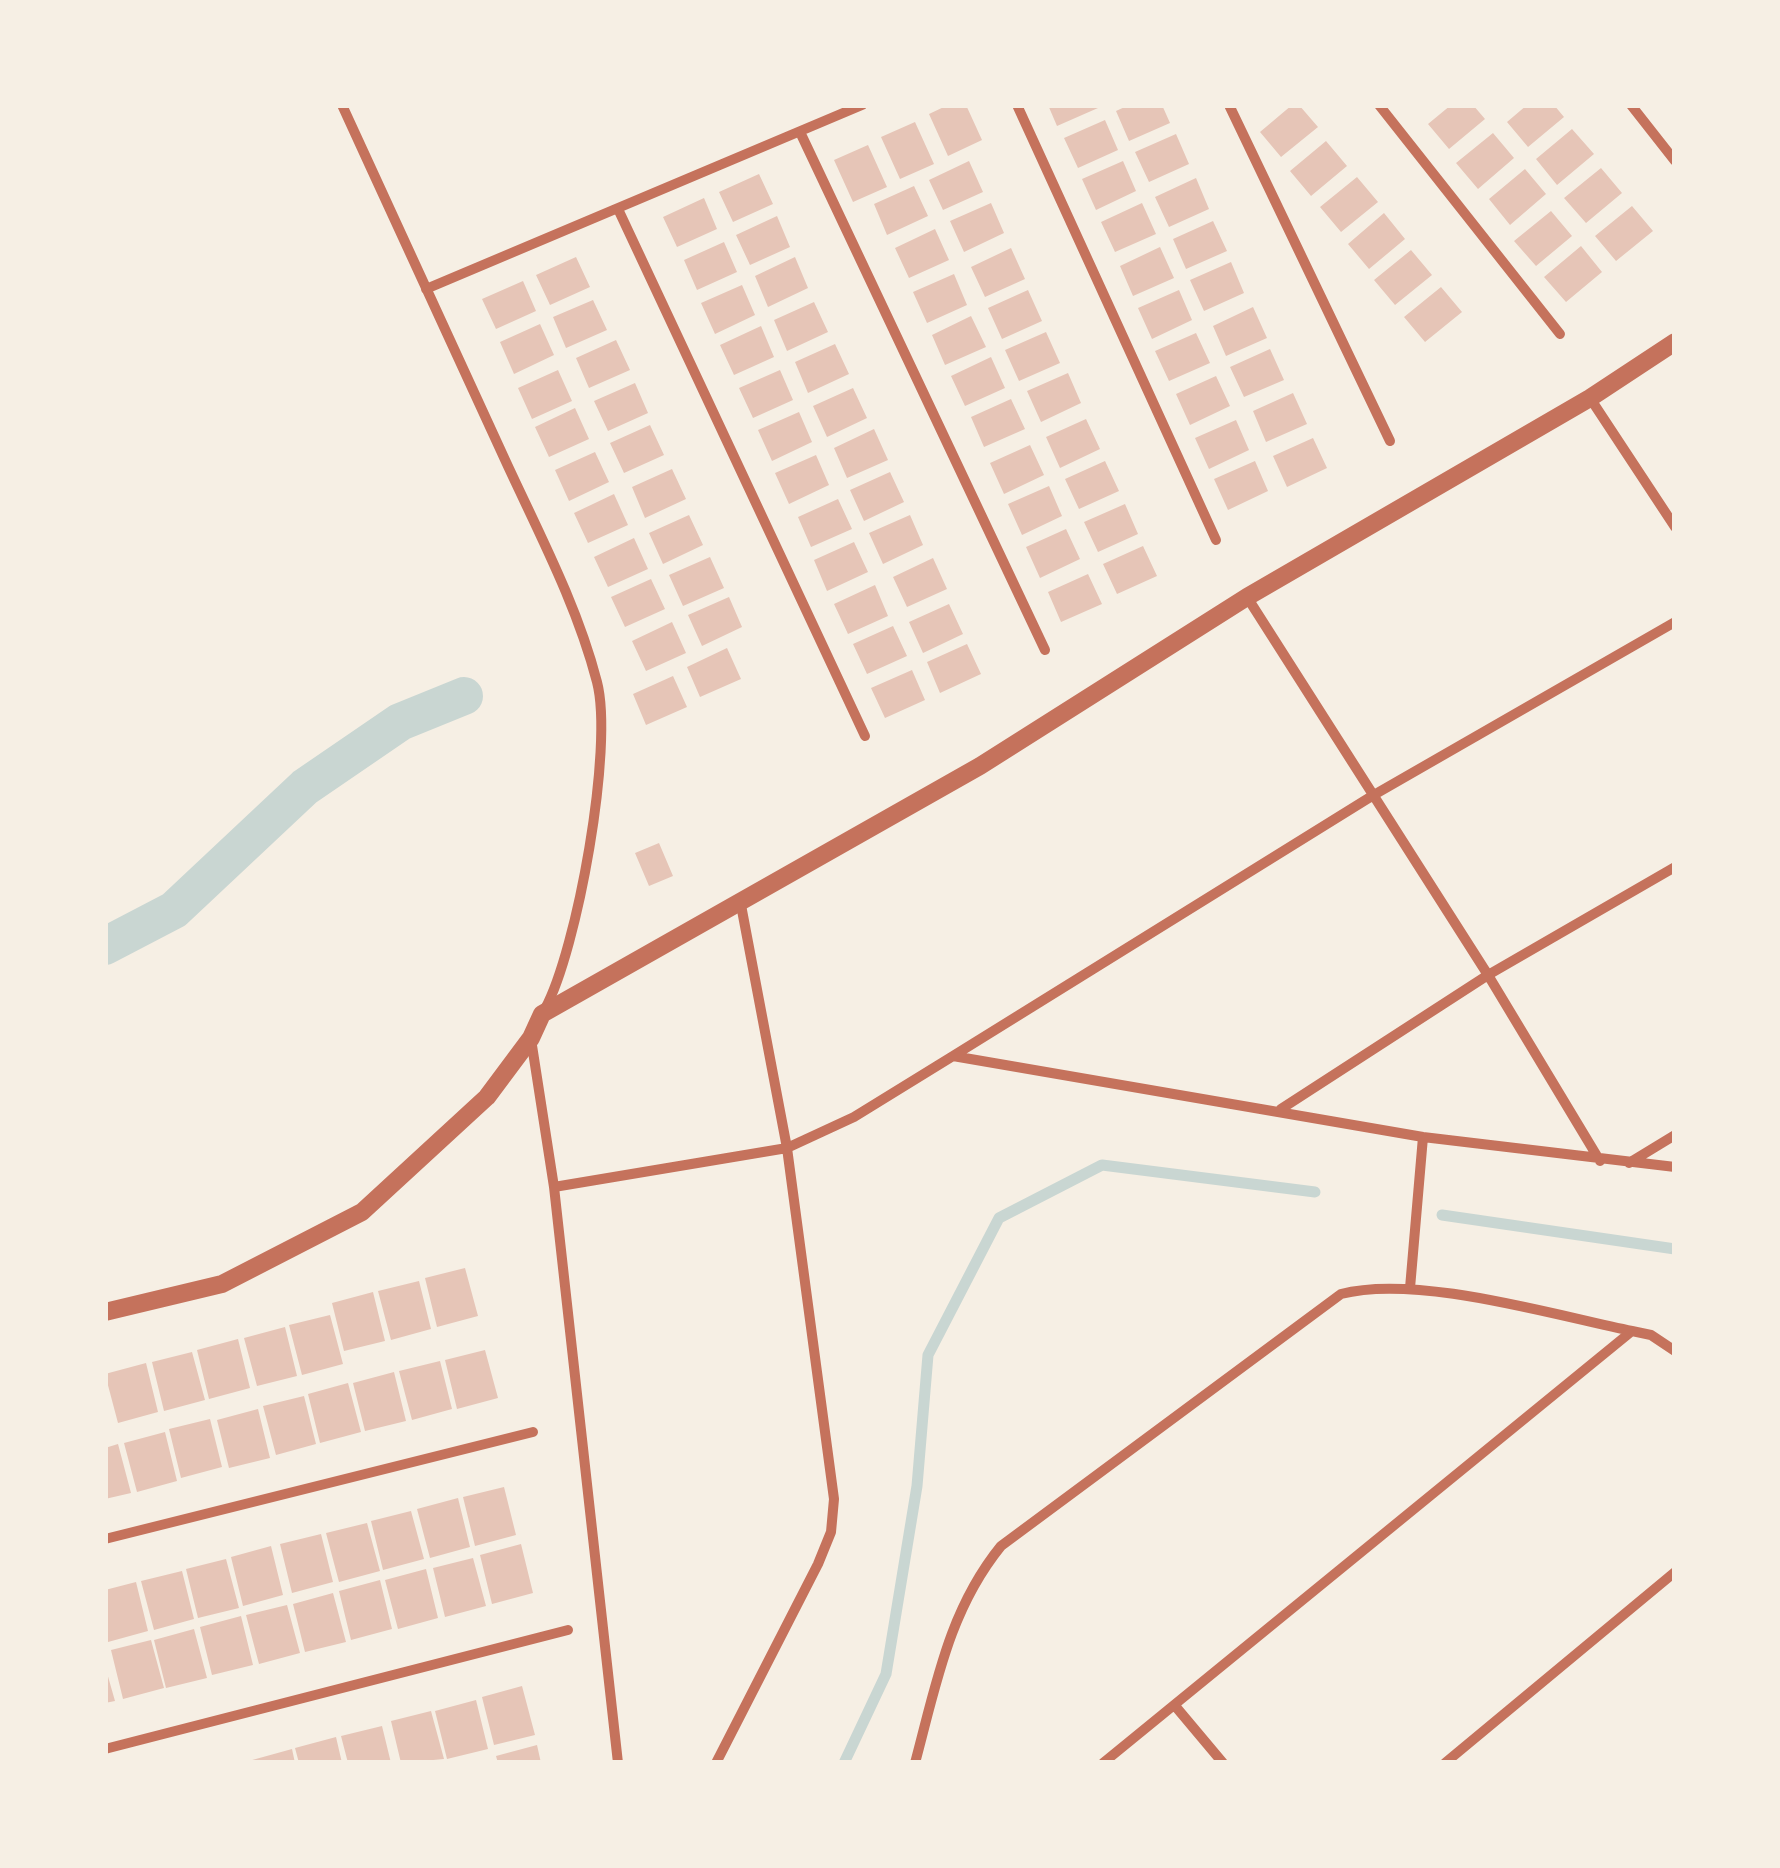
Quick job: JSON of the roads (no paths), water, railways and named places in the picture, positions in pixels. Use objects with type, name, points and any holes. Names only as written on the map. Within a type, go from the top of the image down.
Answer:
[{"type":"street","points":[[105,1312],[222,1284],[362,1212],[488,1097],[531,1038],[568,958],[590,836],[599,748],[598,686],[566,593],[342,105]]},
{"type":"street","points":[[426,289],[862,105]]},
{"type":"street","points":[[1018,105],[1216,540]]},
{"type":"street","points":[[1229,105],[1390,441]]},
{"type":"street","points":[[1378,105],[1560,334]]},
{"type":"street","points":[[1631,105],[1675,161]]},
{"type":"street","points":[[800,132],[1045,650]]},
{"type":"street","points":[[618,209],[865,736]]},
{"type":"street","points":[[542,1014],[741,905],[980,766],[1246,596],[1590,398],[1675,342]]},
{"type":"street","points":[[1590,398],[1675,527]]},
{"type":"street","points":[[1246,596],[1488,974],[1600,1161]]},
{"type":"street","points":[[554,1187],[787,1148],[854,1117],[1372,796],[1675,622]]},
{"type":"street","points":[[1280,1110],[1488,974],[1675,867]]},
{"type":"street","points":[[716,1763],[831,1532],[834,1499],[787,1148],[741,905]]},
{"type":"street","points":[[531,1038],[554,1187],[618,1763]]},
{"type":"street","points":[[953,1056],[1423,1137],[1675,1167]]},
{"type":"street","points":[[1629,1164],[1675,1135]]},
{"type":"street","points":[[1410,1288],[1423,1137]]},
{"type":"street","points":[[915,1763],[953,1621],[976,1578],[1001,1546],[1341,1294],[1370,1286],[1410,1288],[1632,1330],[1651,1335],[1675,1350]]},
{"type":"street","points":[[1103,1763],[1632,1330]]},
{"type":"street","points":[[105,1540],[534,1432]]},
{"type":"street","points":[[1445,1763],[1675,1572]]},
{"type":"street","points":[[105,1748],[568,1630]]},
{"type":"street","points":[[1176,1707],[1222,1763]]},
{"type":"waterway","points":[[105,946],[174,910],[305,787],[400,722],[464,696]]},
{"type":"waterway","points":[[844,1763],[886,1674],[917,1486],[928,1355],[999,1218],[1102,1165],[1315,1192]]},
{"type":"waterway","points":[[1442,1215],[1675,1249]]}]
